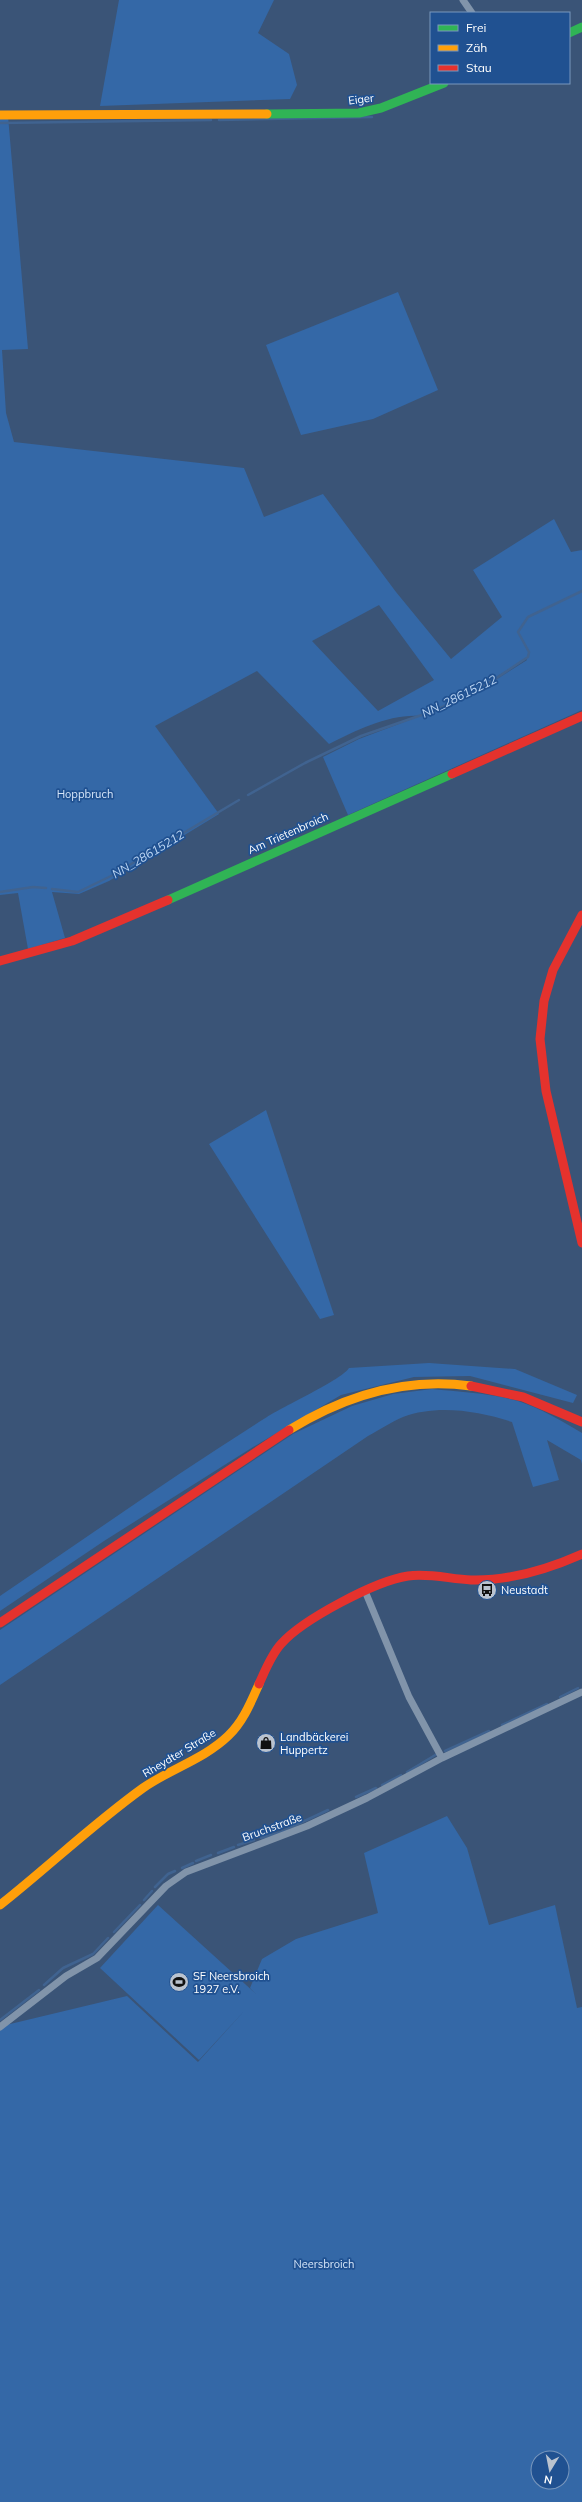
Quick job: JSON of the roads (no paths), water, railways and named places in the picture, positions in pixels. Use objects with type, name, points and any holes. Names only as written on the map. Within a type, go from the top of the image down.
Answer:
[{"type":"street","points":[[463,0],[471,12]]},
{"type":"street","points":[[570,33],[582,27]]},
{"type":"street","name":"Eiger","points":[[0,115],[359,113],[381,108],[441,84]]},
{"type":"street","name":"Am Trietenbroich","points":[[0,961],[64,943],[108,927],[582,716]]},
{"type":"street","points":[[582,915],[553,970],[543,1008],[540,1039],[546,1091],[582,1243]]},
{"type":"street","points":[[0,1623],[283,1434],[346,1400],[410,1385],[461,1384],[490,1388],[526,1398],[582,1422]]},
{"type":"street","name":"Rheydter Straße","points":[[0,1904],[145,1787],[208,1751],[226,1738],[242,1718],[283,1641],[302,1627],[365,1591],[386,1582],[414,1574],[475,1580],[515,1577],[546,1569],[582,1554]]},
{"type":"street","points":[[365,1591],[407,1693],[442,1758]]},
{"type":"street","name":"Bruchstraße","points":[[0,2027],[66,1976],[97,1958],[166,1886],[180,1876],[215,1860],[307,1826],[367,1798],[442,1758],[582,1692]]},
{"type":"waterway","points":[[219,120],[372,117]]},
{"type":"waterway","points":[[0,123],[211,120]]},
{"type":"waterway","name":"NN_28615212","points":[[248,795],[305,763],[361,736],[436,710],[477,691],[528,657],[529,652],[518,632],[528,617],[582,591]]},
{"type":"waterway","name":"NN_28615212","points":[[52,889],[78,892],[111,876],[239,800]]},
{"type":"waterway","name":"NN_28615212","points":[[0,892],[33,887],[46,888]]},
{"type":"waterway","points":[[560,1697],[578,1688]]},
{"type":"waterway","points":[[502,1725],[547,1704]]},
{"type":"waterway","points":[[445,1751],[489,1731]]},
{"type":"waterway","points":[[407,1772],[437,1754]]},
{"type":"waterway","points":[[382,1785],[401,1775]]},
{"type":"waterway","points":[[356,1797],[376,1788]]},
{"type":"waterway","points":[[261,1838],[281,1832],[328,1810]]},
{"type":"waterway","points":[[238,1845],[254,1840]]},
{"type":"waterway","points":[[218,1853],[234,1847]]},
{"type":"waterway","points":[[196,1861],[211,1855]]},
{"type":"waterway","points":[[182,1868],[193,1863]]},
{"type":"waterway","points":[[155,1887],[168,1874],[175,1871]]},
{"type":"waterway","points":[[144,1900],[152,1891]]},
{"type":"waterway","points":[[114,1932],[140,1905]]},
{"type":"waterway","points":[[44,1985],[63,1968],[93,1954],[108,1938]]},
{"type":"waterway","points":[[0,2020],[39,1990]]},
{"type":"place","name":"Neustadt","points":[[487,1590]]},
{"type":"place","name":"Landbäckerei Huppertz","points":[[266,1743]]},
{"type":"place","name":"SF Neersbroich 1927 e.V.","points":[[179,1982]]},
{"type":"park label","name":"Hoppbruch","points":[[85,794]]},
{"type":"park label","name":"Neersbroich","points":[[324,2264]]}]
